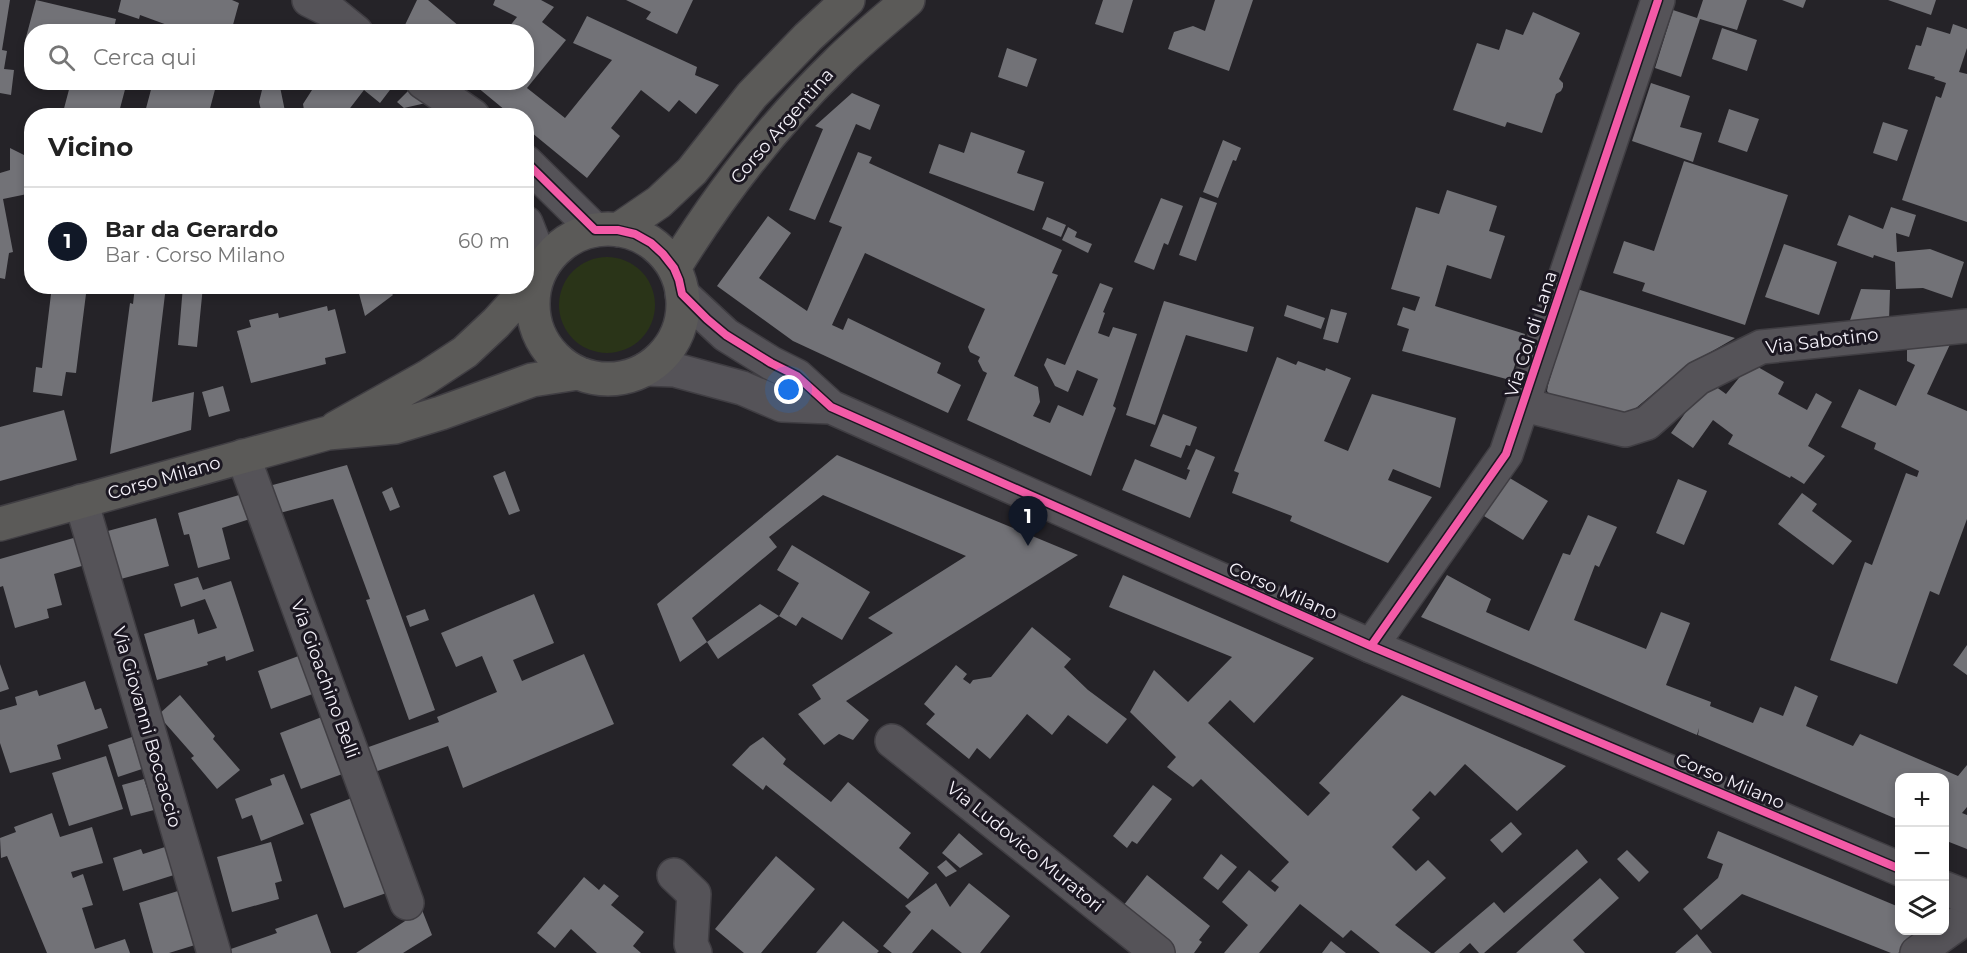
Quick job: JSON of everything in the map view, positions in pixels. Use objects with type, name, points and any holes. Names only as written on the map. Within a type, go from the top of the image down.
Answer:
[{"type":"main road","points":[[540,272],[553,253],[565,242],[580,235],[607,230],[659,202],[692,171],[752,95],[807,37],[848,0]]},
{"type":"main road","name":"Corso Argentina","points":[[534,294],[534,316],[539,334],[548,350],[578,373],[613,380],[631,376],[658,360],[676,337],[683,309],[678,281],[725,193],[782,122],[836,63],[908,0]]},
{"type":"main road","points":[[607,230],[635,234],[651,243],[663,254],[678,281]]},
{"type":"main road","name":"Corso Argentina","points":[[534,293],[540,272]]},
{"type":"main road","name":"Corso Milano","points":[[534,279],[540,272]]},
{"type":"main road","name":"Corso Milano","points":[[328,432],[427,377],[465,352],[496,323],[521,294]]},
{"type":"main road","name":"Corso Milano","points":[[0,524],[328,432],[395,427],[532,380],[578,373]]},
{"type":"street","name":"Via Col di Lana","points":[[1371,646],[1506,454],[1658,0]]},
{"type":"street","points":[[324,4],[347,24]]},
{"type":"street","points":[[430,90],[445,108]]},
{"type":"street","points":[[434,90],[461,108]]},
{"type":"street","points":[[534,169],[607,230]]},
{"type":"street","points":[[534,251],[540,272]]},
{"type":"street","name":"Corso Milano","points":[[678,281],[726,335],[797,376],[831,407],[1371,646],[1895,867]]},
{"type":"street","name":"Via Sabotino","points":[[1524,405],[1625,430],[1647,423],[1698,378],[1761,347],[1967,326]]},
{"type":"street","name":"Corso Milano","points":[[646,369],[675,370],[742,388],[782,405],[831,407]]},
{"type":"street","name":"Via Gioachino Belli","points":[[243,456],[407,903]]},
{"type":"street","name":"Via Giovanni Boccaccio","points":[[81,501],[214,953]]},
{"type":"street","name":"Via Ludovico Muratori","points":[[892,741],[1158,953]]},
{"type":"street","points":[[674,876],[694,894],[691,944],[695,953]]},
{"type":"street","points":[[1949,890],[1967,897]]},
{"type":"street","points":[[1917,953],[1967,917]]},
{"type":"green space","points":[[607,257],[625,261],[641,271],[651,287],[655,305],[651,323],[641,339],[625,349],[607,353],[589,349],[573,339],[563,323],[559,305],[563,287],[573,271],[589,261]]},
{"type":"building","points":[[0,0],[10,0],[2,50],[7,51],[4,69],[14,70],[11,95],[0,93]]},
{"type":"building","points":[[36,0],[116,19],[115,24],[30,24]]},
{"type":"building","points":[[121,0],[232,0],[239,3],[233,24],[165,24],[140,15],[139,19],[118,12]]},
{"type":"building","points":[[417,0],[428,0],[456,24],[405,24]]},
{"type":"building","points":[[495,0],[541,0],[554,7],[542,22],[566,40],[534,79],[534,24],[511,24],[517,17],[493,5]]},
{"type":"building","points":[[626,0],[693,0],[677,34],[646,19],[651,12]]},
{"type":"building","points":[[1103,0],[1133,0],[1123,33],[1095,24]]},
{"type":"building","points":[[1215,0],[1253,0],[1229,71],[1168,49],[1174,32],[1193,26],[1205,31]]},
{"type":"building","points":[[1703,0],[1747,0],[1737,30],[1700,19],[1681,77],[1655,68],[1673,10],[1697,18]]},
{"type":"building","points":[[1782,0],[1806,0],[1803,8]]},
{"type":"building","points":[[1888,0],[1936,0],[1931,15]]},
{"type":"building","points":[[1533,12],[1580,33],[1559,79],[1563,87],[1556,94],[1542,133],[1507,122],[1505,127],[1453,110],[1477,43],[1499,50],[1506,29],[1523,35]]},
{"type":"building","points":[[587,16],[697,67],[695,75],[719,85],[696,114],[679,100],[669,112],[641,90],[611,128],[620,136],[587,178],[534,135],[534,108],[502,108],[481,90],[530,90],[565,118],[612,60],[573,43]]},
{"type":"building","points":[[1953,24],[1967,29],[1967,48],[1959,72],[1967,74],[1967,222],[1902,200],[1936,96],[1941,98],[1946,83],[1934,79],[1935,77],[1908,69],[1916,45],[1921,46],[1927,27],[1950,34]]},
{"type":"building","points":[[1722,28],[1757,40],[1747,71],[1712,59]]},
{"type":"building","points":[[1007,48],[1037,59],[1027,87],[998,77]]},
{"type":"building","points":[[1651,83],[1690,96],[1680,127],[1702,133],[1693,162],[1632,141]]},
{"type":"building","points":[[69,90],[125,90],[120,108],[64,108]]},
{"type":"building","points":[[151,90],[215,90],[210,108],[146,108]]},
{"type":"building","points":[[262,90],[281,90],[284,108],[260,108],[259,102]]},
{"type":"building","points":[[312,90],[364,90],[350,108],[304,108],[303,104]]},
{"type":"building","points":[[364,90],[390,90],[380,103]]},
{"type":"building","points":[[409,90],[426,103],[404,108],[397,102]]},
{"type":"building","points":[[852,93],[880,105],[870,130],[856,124],[815,220],[789,210],[823,129],[815,126]]},
{"type":"building","points":[[1729,109],[1759,119],[1747,152],[1718,142]]},
{"type":"building","points":[[1883,122],[1908,130],[1897,161],[1873,153]]},
{"type":"building","points":[[971,132],[1025,151],[1017,173],[1044,182],[1034,211],[929,173],[939,144],[964,153]]},
{"type":"building","points":[[1223,140],[1241,148],[1236,161],[1233,160],[1218,198],[1203,192]]},
{"type":"building","points":[[10,148],[24,155],[24,195],[3,199],[13,252],[9,253],[5,279],[0,278],[0,173],[10,170]]},
{"type":"building","points":[[858,152],[872,157],[869,163],[1062,250],[1052,273],[1058,275],[1014,376],[1038,387],[1040,402],[1033,416],[1050,423],[1058,405],[1083,416],[1098,379],[1077,370],[1068,392],[1055,386],[1044,365],[1047,358],[1065,365],[1100,283],[1113,288],[1103,312],[1105,313],[1098,333],[1109,337],[1113,327],[1137,334],[1113,406],[1116,408],[1091,476],[967,420],[987,373],[983,371],[978,361],[980,357],[970,352],[968,347],[985,309],[865,253],[832,325],[843,330],[848,318],[941,363],[937,373],[961,385],[948,413],[793,341],[717,286],[768,216],[791,233],[759,278],[807,311],[842,227],[829,222]]},
{"type":"building","points":[[1684,161],[1788,195],[1745,325],[1642,291],[1645,283],[1613,273],[1624,241],[1654,251]]},
{"type":"building","points":[[1447,190],[1497,206],[1489,231],[1505,236],[1491,279],[1447,265],[1435,306],[1525,334],[1510,380],[1402,351],[1409,329],[1397,325],[1403,307],[1415,311],[1420,297],[1391,289],[1416,207],[1439,214]]},
{"type":"building","points":[[1200,197],[1217,203],[1196,261],[1179,255]]},
{"type":"building","points":[[1161,198],[1183,206],[1168,245],[1164,243],[1154,270],[1134,262]]},
{"type":"building","points":[[1891,207],[1916,215],[1909,237],[1896,233],[1897,252],[1930,249],[1964,262],[1952,298],[1923,288],[1896,289],[1895,262],[1874,255],[1873,258],[1837,245],[1849,215],[1883,229]]},
{"type":"building","points":[[1047,217],[1066,225],[1061,237],[1042,229]]},
{"type":"building","points":[[1068,227],[1077,232],[1075,237],[1092,244],[1088,253],[1062,240]]},
{"type":"building","points":[[1784,244],[1837,262],[1819,315],[1765,297]]},
{"type":"building","points":[[1577,289],[1735,338],[1685,367],[1625,415],[1550,395],[1547,391],[1548,385]]},
{"type":"building","points":[[1861,289],[1890,290],[1889,321],[1849,323]]},
{"type":"building","points":[[51,294],[86,294],[76,373],[66,372],[62,396],[33,392],[36,367],[42,368]]},
{"type":"building","points":[[134,294],[165,294],[152,402],[194,392],[191,430],[110,454],[130,303],[133,304]]},
{"type":"building","points":[[182,294],[202,294],[197,347],[178,345]]},
{"type":"building","points":[[359,294],[392,294],[393,295],[365,316]]},
{"type":"building","points":[[1164,301],[1254,327],[1247,352],[1186,335],[1155,425],[1126,415]]},
{"type":"building","points":[[1287,305],[1325,318],[1321,329],[1284,316]]},
{"type":"building","points":[[327,306],[328,311],[335,309],[346,353],[325,358],[326,364],[251,383],[237,331],[251,327],[249,320],[278,313],[279,318]]},
{"type":"building","points":[[1331,309],[1347,313],[1338,343],[1323,339]]},
{"type":"building","points":[[1952,340],[1927,394],[1967,411],[1967,519],[1939,595],[1930,591],[1897,684],[1830,660],[1865,562],[1872,565],[1906,473],[1917,477],[1919,471],[1874,449],[1876,443],[1841,427],[1859,389],[1896,406],[1915,365],[1907,361],[1907,342]]},
{"type":"building","points":[[1277,357],[1296,365],[1298,361],[1325,371],[1326,368],[1351,378],[1324,441],[1348,451],[1372,394],[1456,418],[1440,488],[1393,469],[1388,480],[1432,497],[1388,563],[1290,521],[1292,516],[1232,493],[1239,473],[1234,471]]},
{"type":"building","points":[[1751,363],[1784,382],[1778,394],[1807,410],[1816,393],[1832,402],[1808,446],[1825,456],[1804,484],[1728,444],[1733,435],[1713,420],[1693,448],[1671,433],[1708,381],[1726,394]]},
{"type":"building","points":[[223,386],[230,411],[209,417],[202,392]]},
{"type":"building","points":[[64,410],[77,460],[0,481],[0,427]]},
{"type":"building","points":[[1163,414],[1197,427],[1190,446],[1186,445],[1181,458],[1150,446]]},
{"type":"building","points":[[1196,449],[1215,457],[1190,518],[1122,490],[1135,459],[1186,480],[1190,470],[1187,469]]},
{"type":"building","points":[[837,455],[1078,555],[846,701],[869,720],[853,740],[839,734],[824,745],[798,714],[821,699],[812,685],[893,633],[868,618],[966,556],[823,495],[769,537],[777,547],[692,618],[707,642],[680,662],[657,604]]},
{"type":"building","points":[[347,465],[435,710],[409,720],[366,600],[370,599],[333,499],[276,514],[269,486]]},
{"type":"building","points":[[505,471],[520,511],[509,515],[493,476]]},
{"type":"building","points":[[1508,477],[1548,501],[1523,540],[1484,516]]},
{"type":"building","points":[[1678,479],[1707,491],[1684,545],[1656,533]]},
{"type":"building","points":[[392,487],[400,507],[390,511],[382,492]]},
{"type":"building","points":[[246,493],[253,518],[222,528],[230,559],[198,568],[189,534],[184,535],[178,513]]},
{"type":"building","points":[[1802,493],[1817,504],[1812,511],[1852,541],[1833,565],[1778,524]]},
{"type":"building","points":[[1588,515],[1617,527],[1599,567],[1595,565],[1574,620],[1646,649],[1661,612],[1690,623],[1666,685],[1711,702],[1710,706],[1753,723],[1760,707],[1783,716],[1795,686],[1818,696],[1806,726],[1853,746],[1860,734],[1958,776],[1967,765],[1967,807],[1962,813],[1967,815],[1967,849],[1949,842],[1949,773],[1895,773],[1895,818],[1698,735],[1699,728],[1697,735],[1421,617],[1447,575],[1491,599],[1486,612],[1529,631],[1563,553],[1570,555]]},
{"type":"building","points":[[156,518],[169,566],[117,580],[104,532]]},
{"type":"building","points":[[84,535],[92,563],[54,574],[62,605],[47,609],[49,618],[15,628],[3,586],[0,587],[0,559]]},
{"type":"building","points":[[792,545],[870,592],[842,640],[802,617],[796,626],[779,616],[799,583],[777,570]]},
{"type":"building","points":[[1123,575],[1314,658],[1254,723],[1230,700],[1208,723],[1308,816],[1330,793],[1319,783],[1402,695],[1566,766],[1517,811],[1465,764],[1435,796],[1430,791],[1412,810],[1420,818],[1392,847],[1416,871],[1428,860],[1446,878],[1395,925],[1431,953],[1380,953],[1351,930],[1343,938],[1300,904],[1259,953],[1224,953],[1248,925],[1222,902],[1249,870],[1275,892],[1279,887],[1271,881],[1289,862],[1201,779],[1193,787],[1167,767],[1176,757],[1130,712],[1154,670],[1188,702],[1232,657],[1109,607]]},
{"type":"building","points":[[198,577],[203,590],[231,581],[254,651],[226,661],[225,656],[207,662],[208,665],[157,680],[144,634],[194,619],[198,634],[217,628],[205,599],[181,607],[174,584]]},
{"type":"building","points":[[534,594],[554,643],[513,660],[522,681],[584,654],[614,724],[463,788],[448,746],[372,773],[363,749],[439,722],[437,717],[497,692],[482,656],[456,667],[441,633]]},
{"type":"building","points":[[760,604],[779,616],[718,659],[707,642]]},
{"type":"building","points":[[425,609],[429,620],[410,627],[406,616]]},
{"type":"building","points":[[1032,627],[1071,659],[1064,667],[1088,690],[1127,719],[1107,744],[1068,715],[1052,735],[1027,714],[990,759],[977,748],[969,759],[926,724],[935,714],[924,704],[956,665],[967,674],[963,679],[970,684],[973,680],[991,677]]},
{"type":"building","points":[[1967,645],[1967,675],[1953,665]]},
{"type":"building","points":[[304,654],[318,692],[271,709],[258,671]]},
{"type":"building","points":[[0,664],[9,689],[0,692]]},
{"type":"building","points":[[85,681],[95,710],[101,708],[108,728],[57,745],[61,759],[10,773],[0,743],[0,710],[17,705],[15,697],[37,690],[39,696]]},
{"type":"building","points":[[180,695],[240,770],[217,789],[191,758],[194,756],[158,715]]},
{"type":"building","points":[[327,715],[348,772],[301,789],[280,733]]},
{"type":"building","points":[[132,737],[142,769],[118,777],[108,745]]},
{"type":"building","points":[[763,737],[786,759],[783,764],[831,802],[848,782],[911,833],[899,848],[929,873],[908,899],[766,785],[763,790],[732,765],[750,746]]},
{"type":"building","points":[[106,756],[123,809],[69,826],[52,773]]},
{"type":"building","points":[[284,774],[304,824],[261,841],[252,815],[242,819],[235,799],[272,785],[270,779]]},
{"type":"building","points":[[144,779],[154,810],[131,816],[122,785]]},
{"type":"building","points":[[1153,785],[1172,799],[1137,844],[1132,841],[1127,848],[1113,836]]},
{"type":"building","points":[[357,796],[392,891],[344,908],[310,814]]},
{"type":"building","points":[[52,813],[60,837],[92,827],[103,863],[71,872],[73,878],[83,874],[93,905],[82,908],[95,949],[125,939],[130,953],[47,953],[7,856],[1,858],[0,838],[16,832],[14,827]]},
{"type":"building","points":[[1511,822],[1522,834],[1502,853],[1490,840]]},
{"type":"building","points":[[1718,831],[1895,905],[1895,935],[1926,935],[1898,953],[1891,953],[1742,894],[1701,930],[1683,909],[1718,878],[1723,864],[1707,858]]},
{"type":"building","points":[[959,833],[983,854],[960,868],[942,853]]},
{"type":"building","points":[[271,842],[282,881],[275,883],[279,899],[232,912],[217,857]]},
{"type":"building","points":[[165,847],[174,875],[123,891],[113,858],[141,849],[143,854]]},
{"type":"building","points":[[1577,849],[1588,862],[1484,953],[1479,953],[1470,943],[1459,953],[1434,953],[1494,902],[1504,913]]},
{"type":"building","points":[[1627,850],[1649,872],[1639,882],[1617,859]]},
{"type":"building","points":[[1221,854],[1237,867],[1218,890],[1203,878]]},
{"type":"building","points":[[776,856],[815,889],[761,953],[744,953],[715,929]]},
{"type":"building","points":[[946,860],[957,871],[946,877],[937,867]]},
{"type":"building","points":[[1147,875],[1210,926],[1199,940],[1202,942],[1194,953],[1173,953],[1120,910]]},
{"type":"building","points":[[584,877],[599,890],[604,884],[619,896],[611,905],[644,932],[633,946],[641,953],[597,953],[571,929],[555,948],[537,933]]},
{"type":"building","points":[[1600,878],[1619,898],[1573,940],[1585,953],[1516,953]]},
{"type":"building","points":[[936,883],[950,907],[969,883],[1010,916],[980,953],[962,953],[932,929],[912,953],[892,953],[883,946],[911,912],[905,906]]},
{"type":"building","points":[[178,891],[195,945],[169,953],[153,953],[139,903]]},
{"type":"building","points":[[422,910],[432,935],[403,953],[356,953]]},
{"type":"building","points":[[317,914],[331,953],[229,953],[228,950],[277,933],[275,929]]},
{"type":"building","points":[[843,921],[879,951],[877,953],[816,953]]},
{"type":"building","points":[[1697,934],[1712,953],[1675,953]]},
{"type":"building","points":[[1331,941],[1346,953],[1322,953]]},
{"type":"cycle path","points":[[1371,646],[1506,454],[1658,0]]},
{"type":"cycle path","points":[[534,170],[595,230],[618,230],[635,234],[651,243],[674,268],[682,294],[707,319],[726,335],[797,376],[831,407],[1371,646],[1895,867]]},
{"type":"place","name":"Bar da Gerardo","points":[[1028,546]]}]
